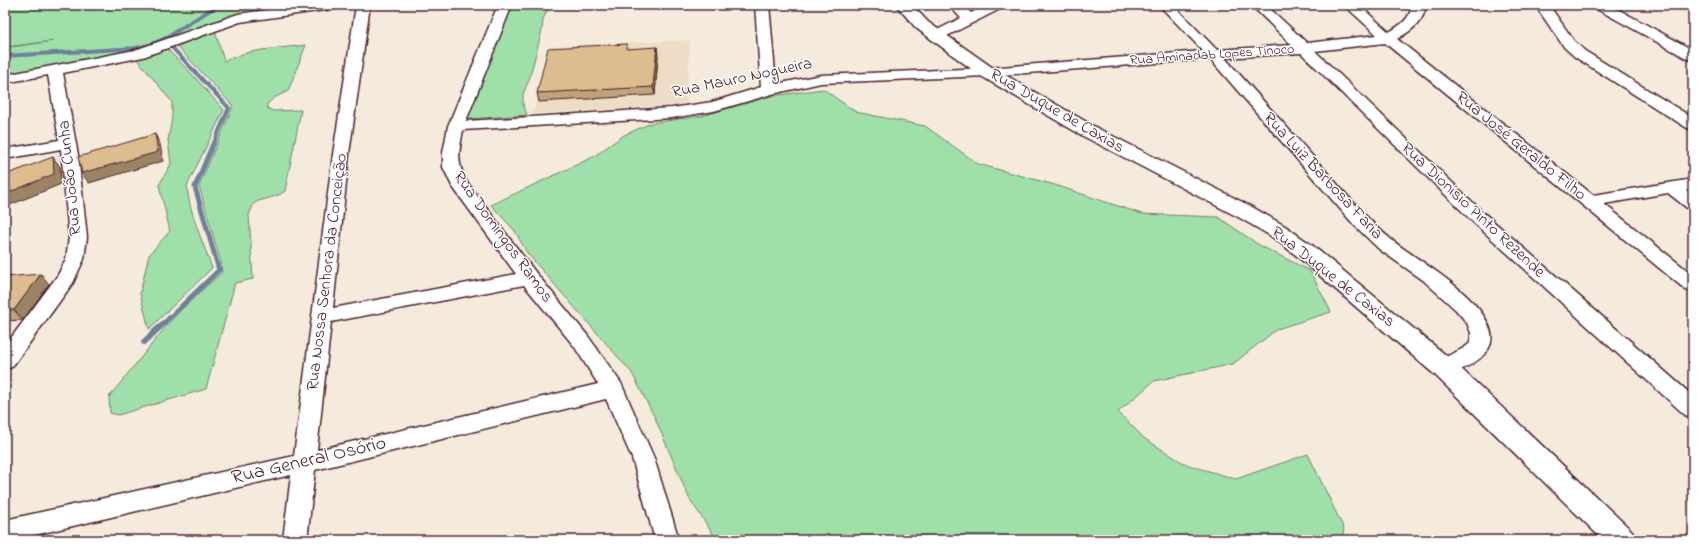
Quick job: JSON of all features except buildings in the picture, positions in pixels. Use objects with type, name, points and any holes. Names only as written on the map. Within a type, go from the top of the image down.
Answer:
[{"type":"street","points":[[5,79],[138,54],[238,18],[332,5]]},
{"type":"street","name":"Rua Nossa Senhora da Conceição","points":[[295,540],[341,154],[364,5]]},
{"type":"street","name":"Rua Domingos Ramos","points":[[505,5],[456,126],[450,153],[451,167],[458,182],[529,278],[581,341],[613,389],[643,458],[667,540]]},
{"type":"street","points":[[762,5],[769,90]]},
{"type":"street","name":"Rua Duque de Caxias","points":[[904,5],[922,25],[987,72],[1090,132],[1216,196],[1278,231],[1340,279],[1444,368],[1622,540]]},
{"type":"street","points":[[956,5],[969,19]]},
{"type":"street","points":[[936,36],[997,5]]},
{"type":"street","name":"Rua Luiz Barbosa Faria","points":[[1166,5],[1214,55],[1360,221],[1375,236],[1462,303],[1476,318],[1482,335],[1480,345],[1471,354],[1444,368]]},
{"type":"street","name":"Rua Dionísio Pinto Rezende","points":[[1258,5],[1479,218],[1693,409]]},
{"type":"street","name":"Rua José Geraldo Filho","points":[[1351,5],[1388,38],[1693,285]]},
{"type":"street","name":"Rua Aminadab Lopes Tinoco","points":[[987,72],[1304,48],[1388,38],[1408,27],[1418,13],[1419,5]]},
{"type":"street","points":[[1542,5],[1569,44],[1580,54],[1693,125]]},
{"type":"street","points":[[1600,5],[1693,56]]},
{"type":"street","name":"Rua João Cunha","points":[[5,361],[66,278],[75,259],[78,237],[65,153],[55,70]]},
{"type":"street","name":"Rua Mauro Nogueira","points":[[456,126],[672,113],[714,106],[769,90],[821,79],[987,72]]},
{"type":"street","points":[[5,154],[65,153]]},
{"type":"street","points":[[1588,201],[1693,184]]},
{"type":"street","points":[[1671,188],[1693,204]]},
{"type":"street","points":[[322,317],[529,278]]},
{"type":"street","name":"Rua General Osório","points":[[5,531],[303,463],[613,389]]},
{"type":"shaded area","points":[[690,40],[687,105],[533,114],[551,46]]},
{"type":"green space","points":[[5,5],[275,5],[219,20],[185,33],[162,39],[159,45],[87,61],[5,76],[5,48],[53,41],[5,47]]},
{"type":"green space","points":[[511,5],[550,5],[543,19],[542,30],[529,80],[523,94],[523,104],[527,115],[467,119]]},
{"type":"green space","points":[[215,31],[224,61],[245,53],[306,45],[288,91],[274,98],[267,104],[267,108],[273,111],[301,110],[285,191],[278,195],[254,203],[249,215],[253,279],[235,283],[206,389],[118,415],[110,413],[109,397],[168,324],[222,272],[221,263],[199,186],[233,106],[177,46]]},
{"type":"green space","points":[[167,49],[224,110],[187,186],[193,217],[212,268],[149,329],[140,293],[149,255],[170,231],[159,185],[171,164],[168,140],[172,118],[172,102],[137,59]]},
{"type":"green space","points":[[823,89],[856,112],[925,126],[978,164],[1055,185],[1142,214],[1218,217],[1259,245],[1310,271],[1331,312],[1277,329],[1233,364],[1154,381],[1118,412],[1145,439],[1185,464],[1236,479],[1308,454],[1344,529],[1342,540],[717,540],[689,498],[655,418],[632,373],[527,253],[515,231],[491,205],[593,157],[624,135],[651,123],[702,116],[772,96]]},
{"type":"waterway","points":[[164,39],[218,5]]},
{"type":"waterway","points":[[5,56],[136,48],[164,39]]},
{"type":"waterway","points":[[164,39],[229,108],[213,145]]},
{"type":"waterway","points":[[163,324],[219,270],[195,187],[213,144]]},
{"type":"waterway","points":[[144,342],[164,323]]}]
